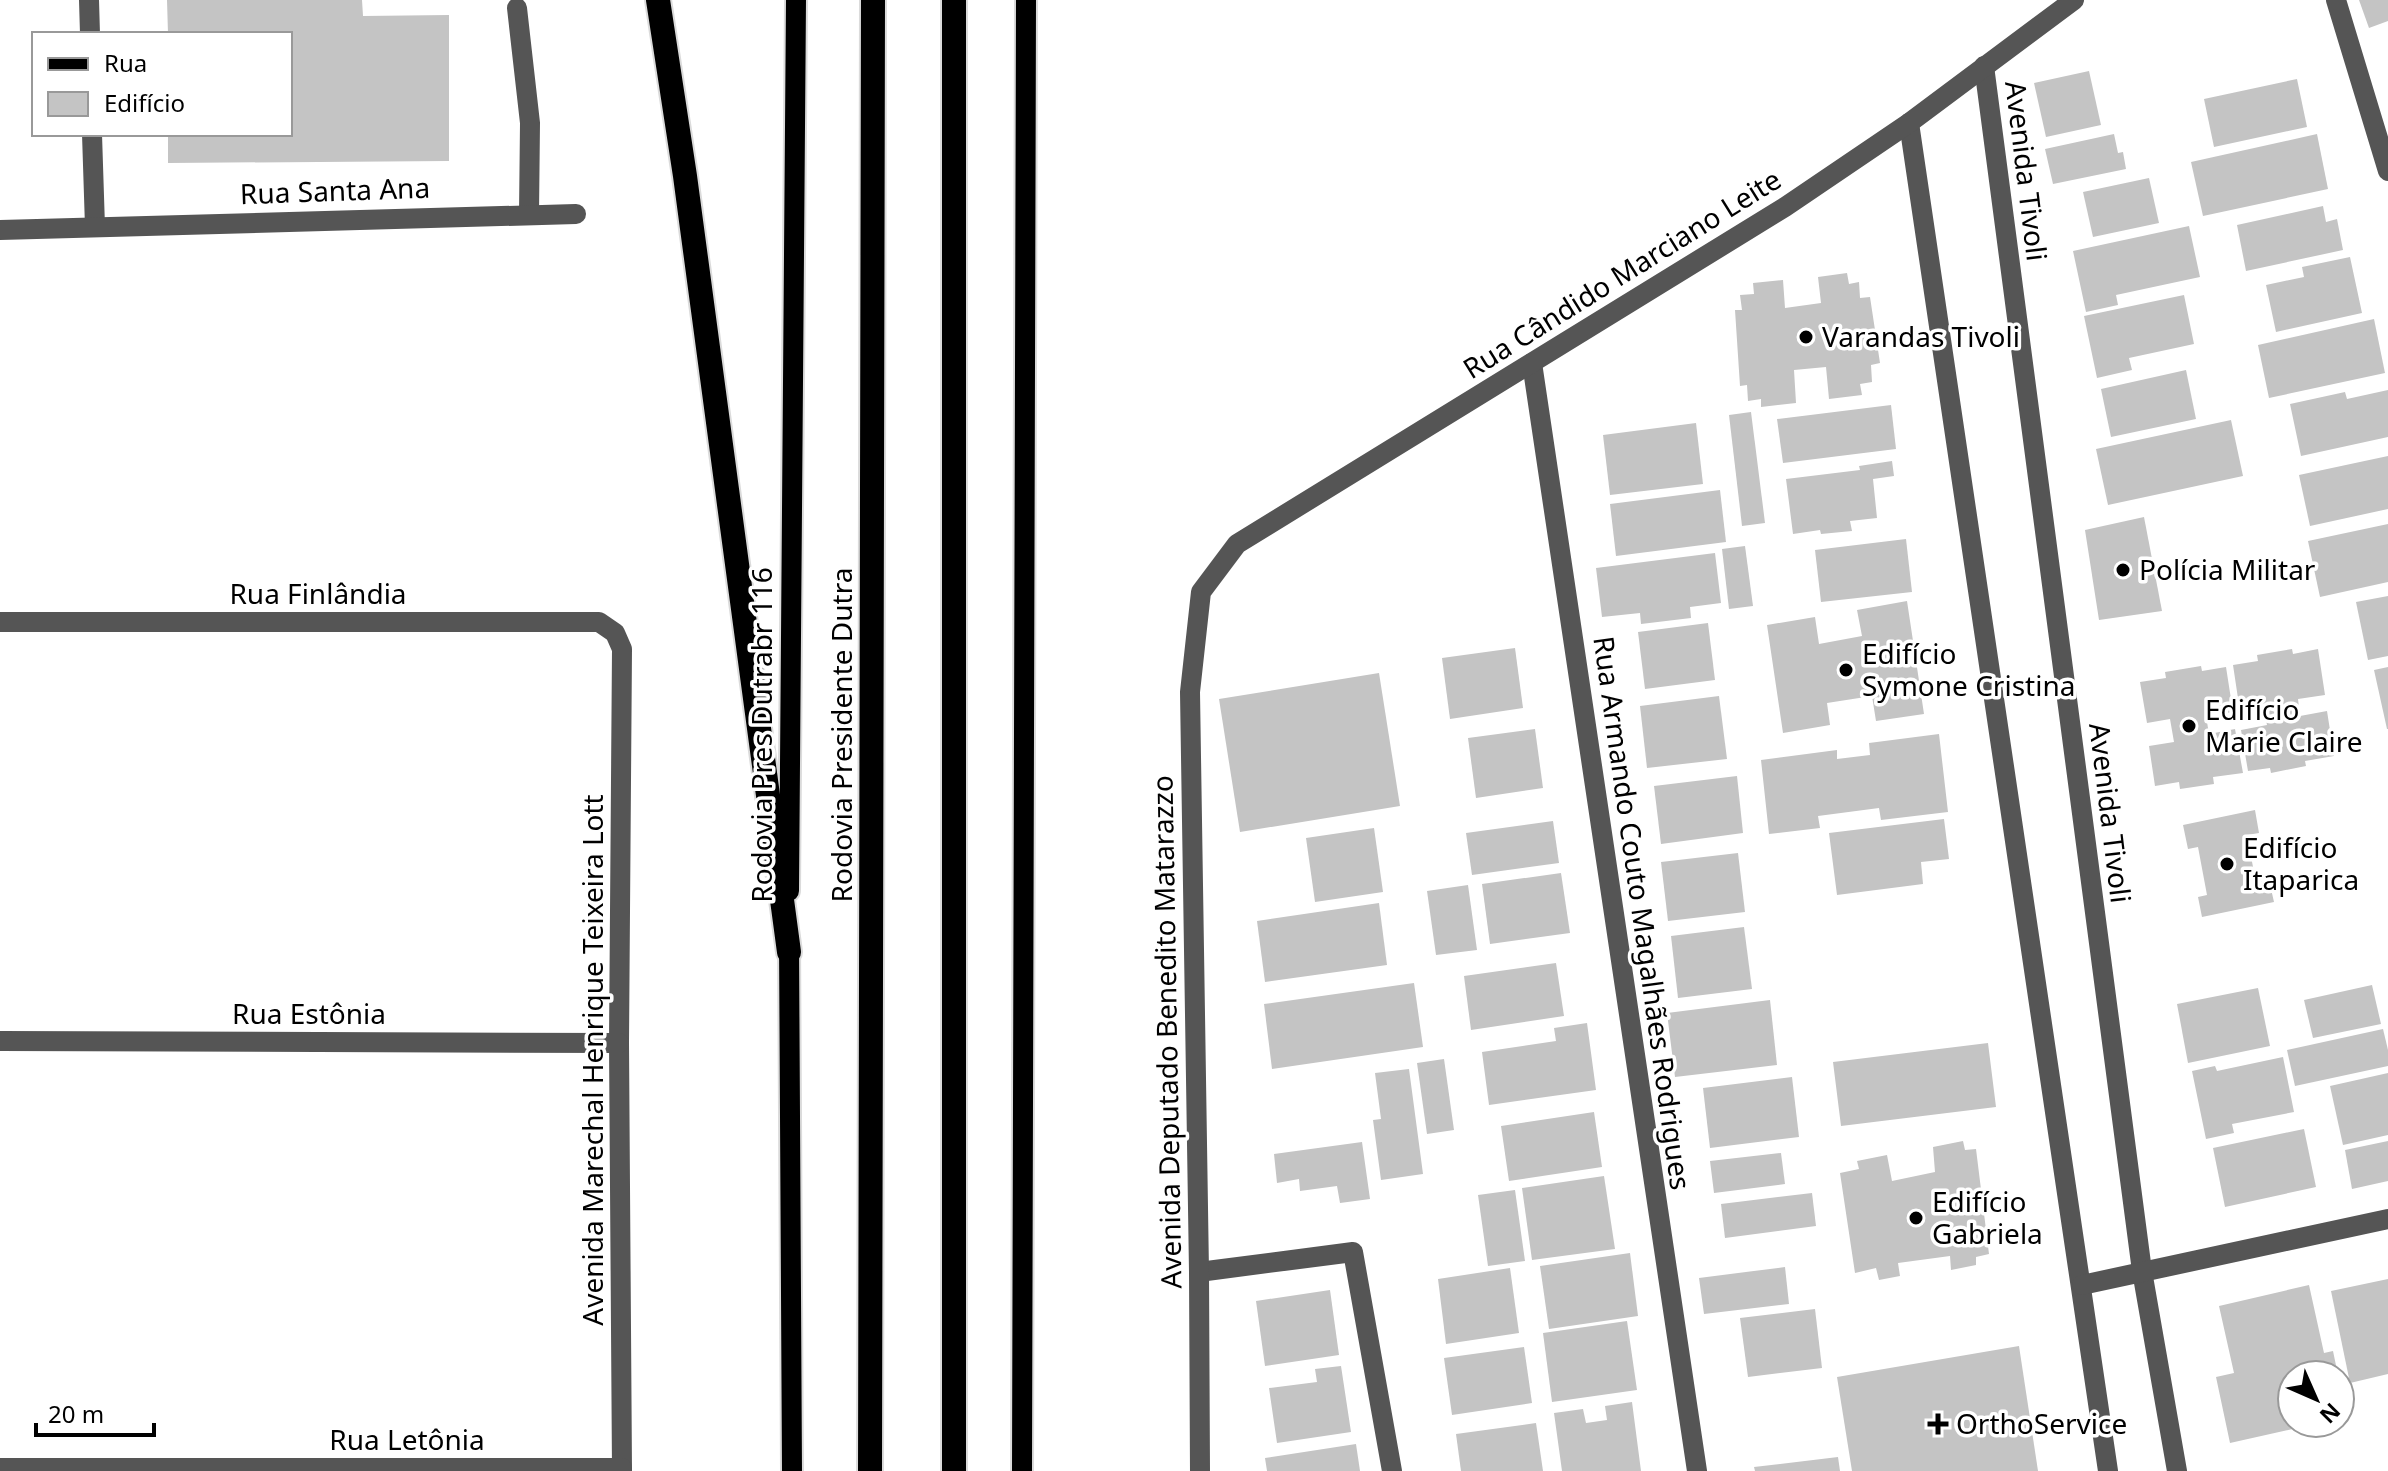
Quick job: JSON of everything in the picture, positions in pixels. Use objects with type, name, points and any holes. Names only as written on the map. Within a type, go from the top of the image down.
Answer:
[{"type":"highway","points":[[658,0],[700,286],[789,952]]},
{"type":"highway","name":"Rodovia Presidente Dutra","points":[[870,1471],[873,0]]},
{"type":"highway","points":[[954,0],[954,1471]]},
{"type":"main road","name":"Rodovia Pres Dutrabr 116","points":[[792,1471],[789,952],[796,0]]},
{"type":"main road","points":[[1022,1471],[1026,0]]},
{"type":"street","points":[[89,0],[90,32]]},
{"type":"street","name":"Rua Cândido Marciano Leite","points":[[1201,592],[1237,544],[1785,207],[1909,123],[2074,0]]},
{"type":"street","points":[[2336,0],[2388,171]]},
{"type":"street","points":[[517,8],[530,123],[529,214]]},
{"type":"street","name":"Avenida Tivoli","points":[[1984,66],[2142,1271],[2177,1471]]},
{"type":"street","points":[[1909,123],[2108,1471]]},
{"type":"street","points":[[92,136],[95,227]]},
{"type":"street","name":"Rua Santa Ana","points":[[0,230],[576,214]]},
{"type":"street","name":"Rua Armando Couto Magalhães Rodrigues","points":[[1532,363],[1697,1471]]},
{"type":"street","name":"Avenida Deputado Benedito Matarazzo","points":[[1200,1471],[1190,692],[1201,592]]},
{"type":"street","name":"Rua Finlândia","points":[[0,622],[599,622],[615,633],[622,649]]},
{"type":"street","name":"Avenida Marechal Henrique Teixeira Lott","points":[[622,649],[619,1043],[622,1470]]},
{"type":"street","name":"Rua Estônia","points":[[0,1041],[619,1043]]},
{"type":"street","points":[[2082,1285],[2388,1219]]},
{"type":"street","points":[[1199,1272],[1353,1252],[1392,1471]]},
{"type":"street","name":"Rua Letônia","points":[[0,1468],[622,1470]]},
{"type":"building","points":[[167,0],[362,0],[363,16],[449,15],[449,161],[168,163],[168,136],[292,136],[292,32],[168,32]]},
{"type":"building","points":[[2359,0],[2388,0],[2388,21],[2369,28]]},
{"type":"building","points":[[2089,71],[2101,125],[2046,137],[2034,83]]},
{"type":"building","points":[[2297,79],[2307,127],[2214,147],[2204,99]]},
{"type":"building","points":[[2114,134],[2118,153],[2123,152],[2126,169],[2053,184],[2045,149]]},
{"type":"building","points":[[2317,134],[2328,189],[2203,216],[2191,162]]},
{"type":"building","points":[[2149,178],[2159,223],[2093,237],[2083,192]]},
{"type":"building","points":[[2323,206],[2326,222],[2337,219],[2343,250],[2246,271],[2237,225]]},
{"type":"building","points":[[2189,226],[2200,277],[2116,295],[2118,305],[2086,312],[2073,251]]},
{"type":"building","points":[[2350,257],[2362,313],[2276,332],[2266,285],[2304,277],[2302,267]]},
{"type":"building","name":"Varandas Tivoli","points":[[1847,273],[1849,284],[1859,282],[1860,298],[1870,297],[1880,363],[1871,365],[1872,382],[1860,384],[1862,395],[1829,399],[1826,367],[1794,370],[1796,403],[1761,407],[1761,399],[1748,401],[1747,385],[1740,386],[1735,310],[1742,310],[1740,295],[1754,294],[1753,283],[1783,280],[1785,308],[1821,303],[1818,277]]},
{"type":"building","points":[[2184,295],[2194,344],[2129,358],[2132,370],[2097,378],[2084,316]]},
{"type":"building","points":[[2374,319],[2385,373],[2269,398],[2258,345]]},
{"type":"building","points":[[2186,370],[2196,419],[2111,437],[2101,389]]},
{"type":"building","points":[[2388,390],[2388,437],[2301,456],[2290,404],[2345,392],[2347,399]]},
{"type":"building","points":[[1891,405],[1896,449],[1783,463],[1777,419]]},
{"type":"building","points":[[1751,412],[1765,523],[1742,526],[1729,415]]},
{"type":"building","points":[[2231,420],[2243,476],[2108,505],[2096,449]]},
{"type":"building","points":[[1696,423],[1703,484],[1610,495],[1603,435]]},
{"type":"building","points":[[2388,456],[2388,509],[2310,526],[2299,475]]},
{"type":"building","points":[[1892,461],[1894,476],[1873,479],[1877,518],[1850,521],[1852,531],[1821,534],[1820,530],[1793,534],[1786,479],[1860,470],[1859,466]]},
{"type":"building","points":[[1720,490],[1726,542],[1616,556],[1610,504]]},
{"type":"building","name":"Polícia Militar","points":[[2144,517],[2162,611],[2099,620],[2085,530]]},
{"type":"building","points":[[2388,524],[2388,582],[2320,597],[2308,541]]},
{"type":"building","points":[[1906,539],[1912,592],[1821,602],[1815,550]]},
{"type":"building","points":[[1745,546],[1753,606],[1729,609],[1722,549]]},
{"type":"building","points":[[1715,553],[1721,603],[1690,607],[1691,618],[1641,624],[1640,613],[1602,617],[1596,568]]},
{"type":"building","points":[[2388,596],[2388,656],[2368,660],[2356,602]]},
{"type":"building","name":"Edifício Symone Cristina","points":[[1907,601],[1924,714],[1876,721],[1872,696],[1827,703],[1830,725],[1783,733],[1767,625],[1815,617],[1819,644],[1862,636],[1857,610]]},
{"type":"building","points":[[1708,623],[1715,680],[1645,689],[1638,632]]},
{"type":"building","points":[[1515,648],[1523,708],[1450,719],[1442,658]]},
{"type":"building","points":[[2292,649],[2293,654],[2318,649],[2325,695],[2298,699],[2300,716],[2327,711],[2334,756],[2305,761],[2306,766],[2271,773],[2270,768],[2248,771],[2241,730],[2267,725],[2262,701],[2239,705],[2233,665],[2258,661],[2257,655]]},
{"type":"building","name":"Edifício Marie Claire","points":[[2201,666],[2202,671],[2226,667],[2233,712],[2206,716],[2209,734],[2235,729],[2243,773],[2213,777],[2214,784],[2180,789],[2179,782],[2155,786],[2149,746],[2174,742],[2170,719],[2147,723],[2140,682],[2166,678],[2165,672]]},
{"type":"building","points":[[2388,667],[2388,729],[2387,729],[2374,670]]},
{"type":"building","points":[[1379,673],[1400,806],[1240,832],[1219,699]]},
{"type":"building","points":[[1719,696],[1727,759],[1647,768],[1640,706]]},
{"type":"building","points":[[1535,729],[1543,788],[1476,798],[1468,738]]},
{"type":"building","points":[[1939,734],[1948,812],[1881,820],[1879,808],[1818,816],[1820,828],[1769,834],[1761,760],[1837,750],[1837,759],[1870,755],[1869,743]]},
{"type":"building","points":[[1737,776],[1743,833],[1661,844],[1654,786]]},
{"type":"building","name":"Edifício Itaparica","points":[[2255,810],[2259,833],[2247,835],[2256,883],[2269,880],[2274,902],[2202,917],[2198,897],[2207,895],[2198,847],[2188,849],[2183,825]]},
{"type":"building","points":[[1944,819],[1949,859],[1921,862],[1923,884],[1837,895],[1829,833]]},
{"type":"building","points":[[1553,821],[1559,863],[1472,875],[1466,833]]},
{"type":"building","points":[[1374,828],[1383,892],[1315,902],[1306,838]]},
{"type":"building","points":[[1738,853],[1745,912],[1668,921],[1661,862]]},
{"type":"building","points":[[1561,873],[1570,933],[1490,944],[1482,884]]},
{"type":"building","points":[[1468,885],[1477,950],[1436,955],[1427,891]]},
{"type":"building","points":[[1379,903],[1387,965],[1265,982],[1257,921]]},
{"type":"building","points":[[1744,927],[1752,989],[1678,998],[1671,936]]},
{"type":"building","points":[[1556,963],[1564,1016],[1471,1030],[1464,976]]},
{"type":"building","points":[[1414,983],[1423,1047],[1272,1069],[1264,1004]]},
{"type":"building","points":[[2372,985],[2381,1024],[2313,1038],[2304,1000]]},
{"type":"building","points":[[2258,988],[2270,1046],[2188,1063],[2177,1004]]},
{"type":"building","points":[[1770,1000],[1777,1065],[1675,1077],[1667,1013]]},
{"type":"building","points":[[1587,1023],[1596,1090],[1489,1105],[1482,1052],[1556,1041],[1554,1028]]},
{"type":"building","points":[[2383,1029],[2388,1066],[2295,1086],[2287,1050]]},
{"type":"building","points":[[1988,1043],[1996,1107],[1841,1126],[1833,1062]]},
{"type":"building","points":[[2283,1057],[2294,1112],[2232,1124],[2234,1133],[2206,1139],[2192,1071],[2215,1066],[2217,1071]]},
{"type":"building","points":[[1444,1059],[1454,1130],[1427,1134],[1417,1063]]},
{"type":"building","points":[[1409,1069],[1423,1174],[1381,1180],[1373,1120],[1381,1119],[1375,1073]]},
{"type":"building","points":[[2388,1073],[2388,1135],[2343,1145],[2330,1086]]},
{"type":"building","points":[[1792,1077],[1799,1137],[1710,1148],[1703,1088]]},
{"type":"building","points":[[1594,1112],[1602,1167],[1509,1181],[1501,1126]]},
{"type":"building","points":[[2304,1129],[2316,1187],[2225,1207],[2213,1148]]},
{"type":"building","name":"Edifício Gabriela","points":[[1963,1141],[1965,1150],[1976,1149],[1989,1254],[1976,1257],[1976,1265],[1951,1270],[1950,1256],[1898,1263],[1900,1276],[1879,1280],[1876,1268],[1855,1273],[1840,1173],[1859,1169],[1857,1161],[1887,1155],[1892,1181],[1935,1172],[1933,1147]]},
{"type":"building","points":[[2388,1141],[2388,1181],[2352,1189],[2345,1150]]},
{"type":"building","points":[[1362,1142],[1370,1199],[1340,1203],[1337,1186],[1300,1191],[1299,1179],[1277,1183],[1274,1154]]},
{"type":"building","points":[[1781,1153],[1785,1184],[1714,1193],[1710,1161]]},
{"type":"building","points":[[1604,1176],[1615,1249],[1532,1260],[1522,1188]]},
{"type":"building","points":[[1515,1190],[1525,1261],[1488,1266],[1478,1195]]},
{"type":"building","points":[[1812,1193],[1816,1226],[1725,1238],[1721,1204]]},
{"type":"building","points":[[1630,1253],[1638,1316],[1549,1329],[1540,1266]]},
{"type":"building","points":[[1785,1267],[1789,1304],[1704,1314],[1699,1278]]},
{"type":"building","points":[[1510,1268],[1519,1333],[1446,1344],[1438,1279]]},
{"type":"building","points":[[2388,1279],[2388,1374],[2356,1382],[2356,1359],[2345,1359],[2331,1291]]},
{"type":"building","points":[[2309,1285],[2324,1353],[2333,1351],[2335,1359],[2276,1359],[2276,1433],[2230,1443],[2216,1377],[2234,1373],[2219,1306]]},
{"type":"building","points":[[1330,1290],[1339,1355],[1265,1366],[1256,1301]]},
{"type":"building","points":[[1815,1309],[1822,1368],[1748,1377],[1740,1318]]},
{"type":"building","points":[[1627,1321],[1637,1390],[1552,1402],[1543,1333]]},
{"type":"building","name":"OrthoService","points":[[2019,1346],[2038,1471],[1852,1471],[1837,1377]]},
{"type":"building","points":[[1524,1347],[1532,1403],[1452,1415],[1444,1358]]},
{"type":"building","points":[[1341,1366],[1351,1432],[1277,1443],[1269,1388],[1317,1382],[1315,1369]]},
{"type":"building","points":[[1632,1402],[1641,1471],[1562,1471],[1554,1413],[1583,1409],[1586,1423],[1607,1420],[1605,1406]]},
{"type":"building","points":[[1536,1423],[1543,1471],[1461,1471],[1456,1434]]},
{"type":"building","points":[[1356,1444],[1360,1471],[1267,1471],[1265,1458]]},
{"type":"building","points":[[1838,1457],[1840,1471],[1755,1471],[1754,1467]]},
{"type":"place","name":"Varandas Tivoli","points":[[1806,337]]},
{"type":"place","name":"Polícia Militar","points":[[2123,570]]},
{"type":"place","name":"Edifício Symone Cristina","points":[[1846,670]]},
{"type":"place","name":"Edifício Marie Claire","points":[[2189,726]]},
{"type":"place","name":"Edifício Itaparica","points":[[2227,864]]},
{"type":"place","name":"Edifício Gabriela","points":[[1916,1218]]},
{"type":"place","name":"OrthoService","points":[[1938,1424]]}]
